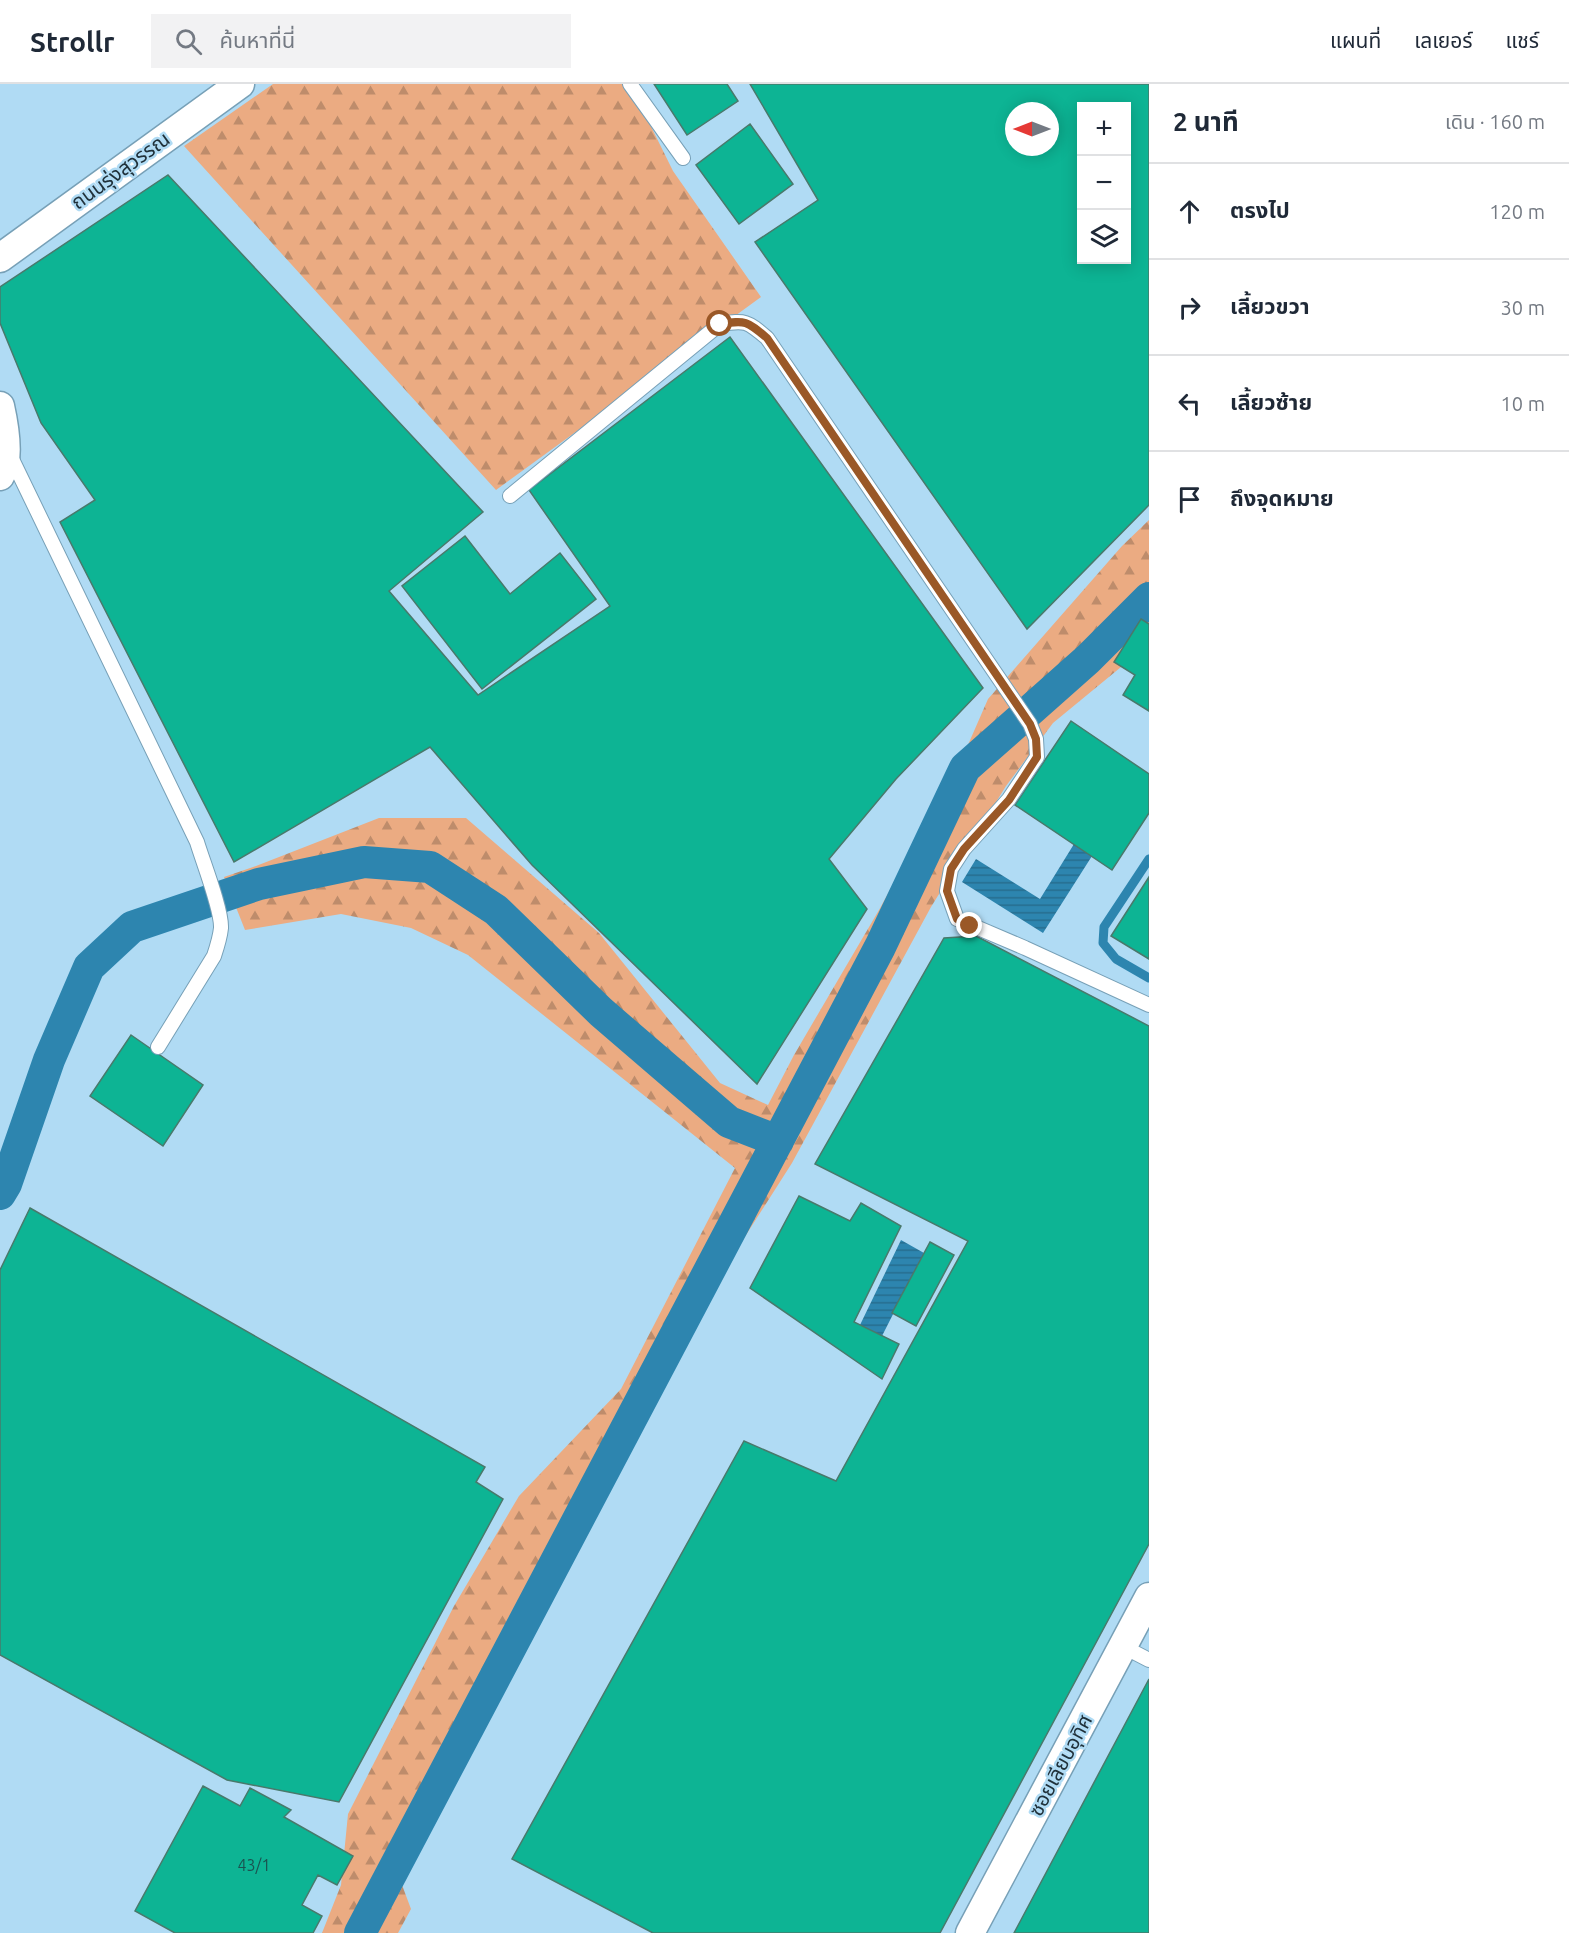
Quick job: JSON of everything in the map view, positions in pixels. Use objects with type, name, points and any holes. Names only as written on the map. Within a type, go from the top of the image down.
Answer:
[{"type":"street","name":"ถนนรุ่งสุวรรณ","points":[[0,258],[240,84]]},
{"type":"street","points":[[0,406],[6,447],[4,470],[0,476]]},
{"type":"street","name":"ซอยเลียบอุทิศ","points":[[970,1933],[1149,1597]]},
{"type":"lane","points":[[630,84],[683,158]]},
{"type":"lane","points":[[510,496],[720,324],[739,321],[750,323],[767,338],[996,672],[1034,732],[1037,757],[1009,800],[964,849],[951,869],[947,891],[957,919],[1149,1005]]},
{"type":"lane","points":[[6,447],[197,842],[221,926],[219,943],[214,956],[158,1047]]},
{"type":"lane","points":[[1122,1646],[1149,1660]]},
{"type":"green space","points":[[273,84],[630,84],[673,171],[761,297],[496,490],[184,146]]},
{"type":"green space","points":[[1149,520],[1149,644],[1053,723],[1006,786],[931,907],[792,1163],[709,1293],[399,1877],[411,1909],[398,1933],[322,1933],[341,1885],[348,1814],[454,1606],[519,1496],[621,1389],[735,1168],[468,955],[411,928],[341,914],[245,930],[224,877],[379,818],[466,818],[599,933],[720,1083],[768,1105],[794,1055],[879,910],[964,754],[988,699],[1122,546]]},
{"type":"water","points":[[1074,844],[1092,856],[1043,933],[962,882],[976,859],[1040,899]]},
{"type":"water","points":[[901,1240],[924,1253],[882,1336],[860,1325]]},
{"type":"building","points":[[654,84],[727,84],[738,101],[687,135]]},
{"type":"building","points":[[750,84],[1149,84],[1149,505],[1027,629],[755,242],[818,200]]},
{"type":"building","points":[[750,124],[793,184],[739,224],[696,165]]},
{"type":"building","points":[[168,175],[483,512],[389,591],[478,695],[610,606],[529,490],[730,337],[983,688],[896,779],[829,859],[867,909],[757,1084],[532,865],[430,747],[234,862],[60,522],[95,500],[41,423],[0,323],[0,287]]},
{"type":"building","points":[[465,536],[510,594],[560,553],[596,599],[482,689],[402,586]]},
{"type":"building","points":[[1141,619],[1149,624],[1149,711],[1123,695],[1135,675],[1114,662]]},
{"type":"building","points":[[1071,721],[1149,774],[1149,813],[1112,870],[1015,805]]},
{"type":"building","points":[[1149,877],[1149,959],[1111,936]]},
{"type":"building","points":[[976,936],[1149,1026],[1149,1544],[940,1933],[653,1933],[512,1859],[744,1441],[836,1481],[968,1241],[815,1164],[944,938]]},
{"type":"building","points":[[131,1035],[203,1085],[163,1146],[90,1096]]},
{"type":"building","points":[[799,1196],[850,1221],[861,1203],[901,1226],[854,1322],[899,1344],[882,1379],[750,1288]]},
{"type":"building","points":[[30,1208],[485,1467],[476,1482],[503,1499],[339,1802],[227,1780],[0,1655],[0,1270]]},
{"type":"building","points":[[930,1242],[954,1255],[916,1326],[892,1313]]},
{"type":"building","points":[[1149,1679],[1149,1933],[1014,1933]]},
{"type":"building","points":[[203,1786],[240,1806],[250,1788],[291,1810],[284,1817],[353,1856],[337,1885],[318,1875],[302,1905],[322,1916],[313,1933],[175,1933],[135,1911]]},
{"type":"waterway","points":[[360,1933],[880,947],[965,768],[1088,659],[1149,598]]},
{"type":"waterway","points":[[1135,611],[1149,618]]},
{"type":"waterway","points":[[1149,859],[1104,927],[1103,943],[1116,959],[1149,978]]},
{"type":"waterway","points":[[0,1194],[6,1184],[49,1060],[89,967],[132,927],[259,884],[364,862],[430,867],[496,910],[601,1012],[729,1122],[778,1141]]},
{"type":"route","points":[[720,324],[739,321],[750,323],[767,338],[996,672],[1034,732],[1037,757],[1009,800],[964,849],[951,869],[947,891],[957,919],[970,926]]}]
